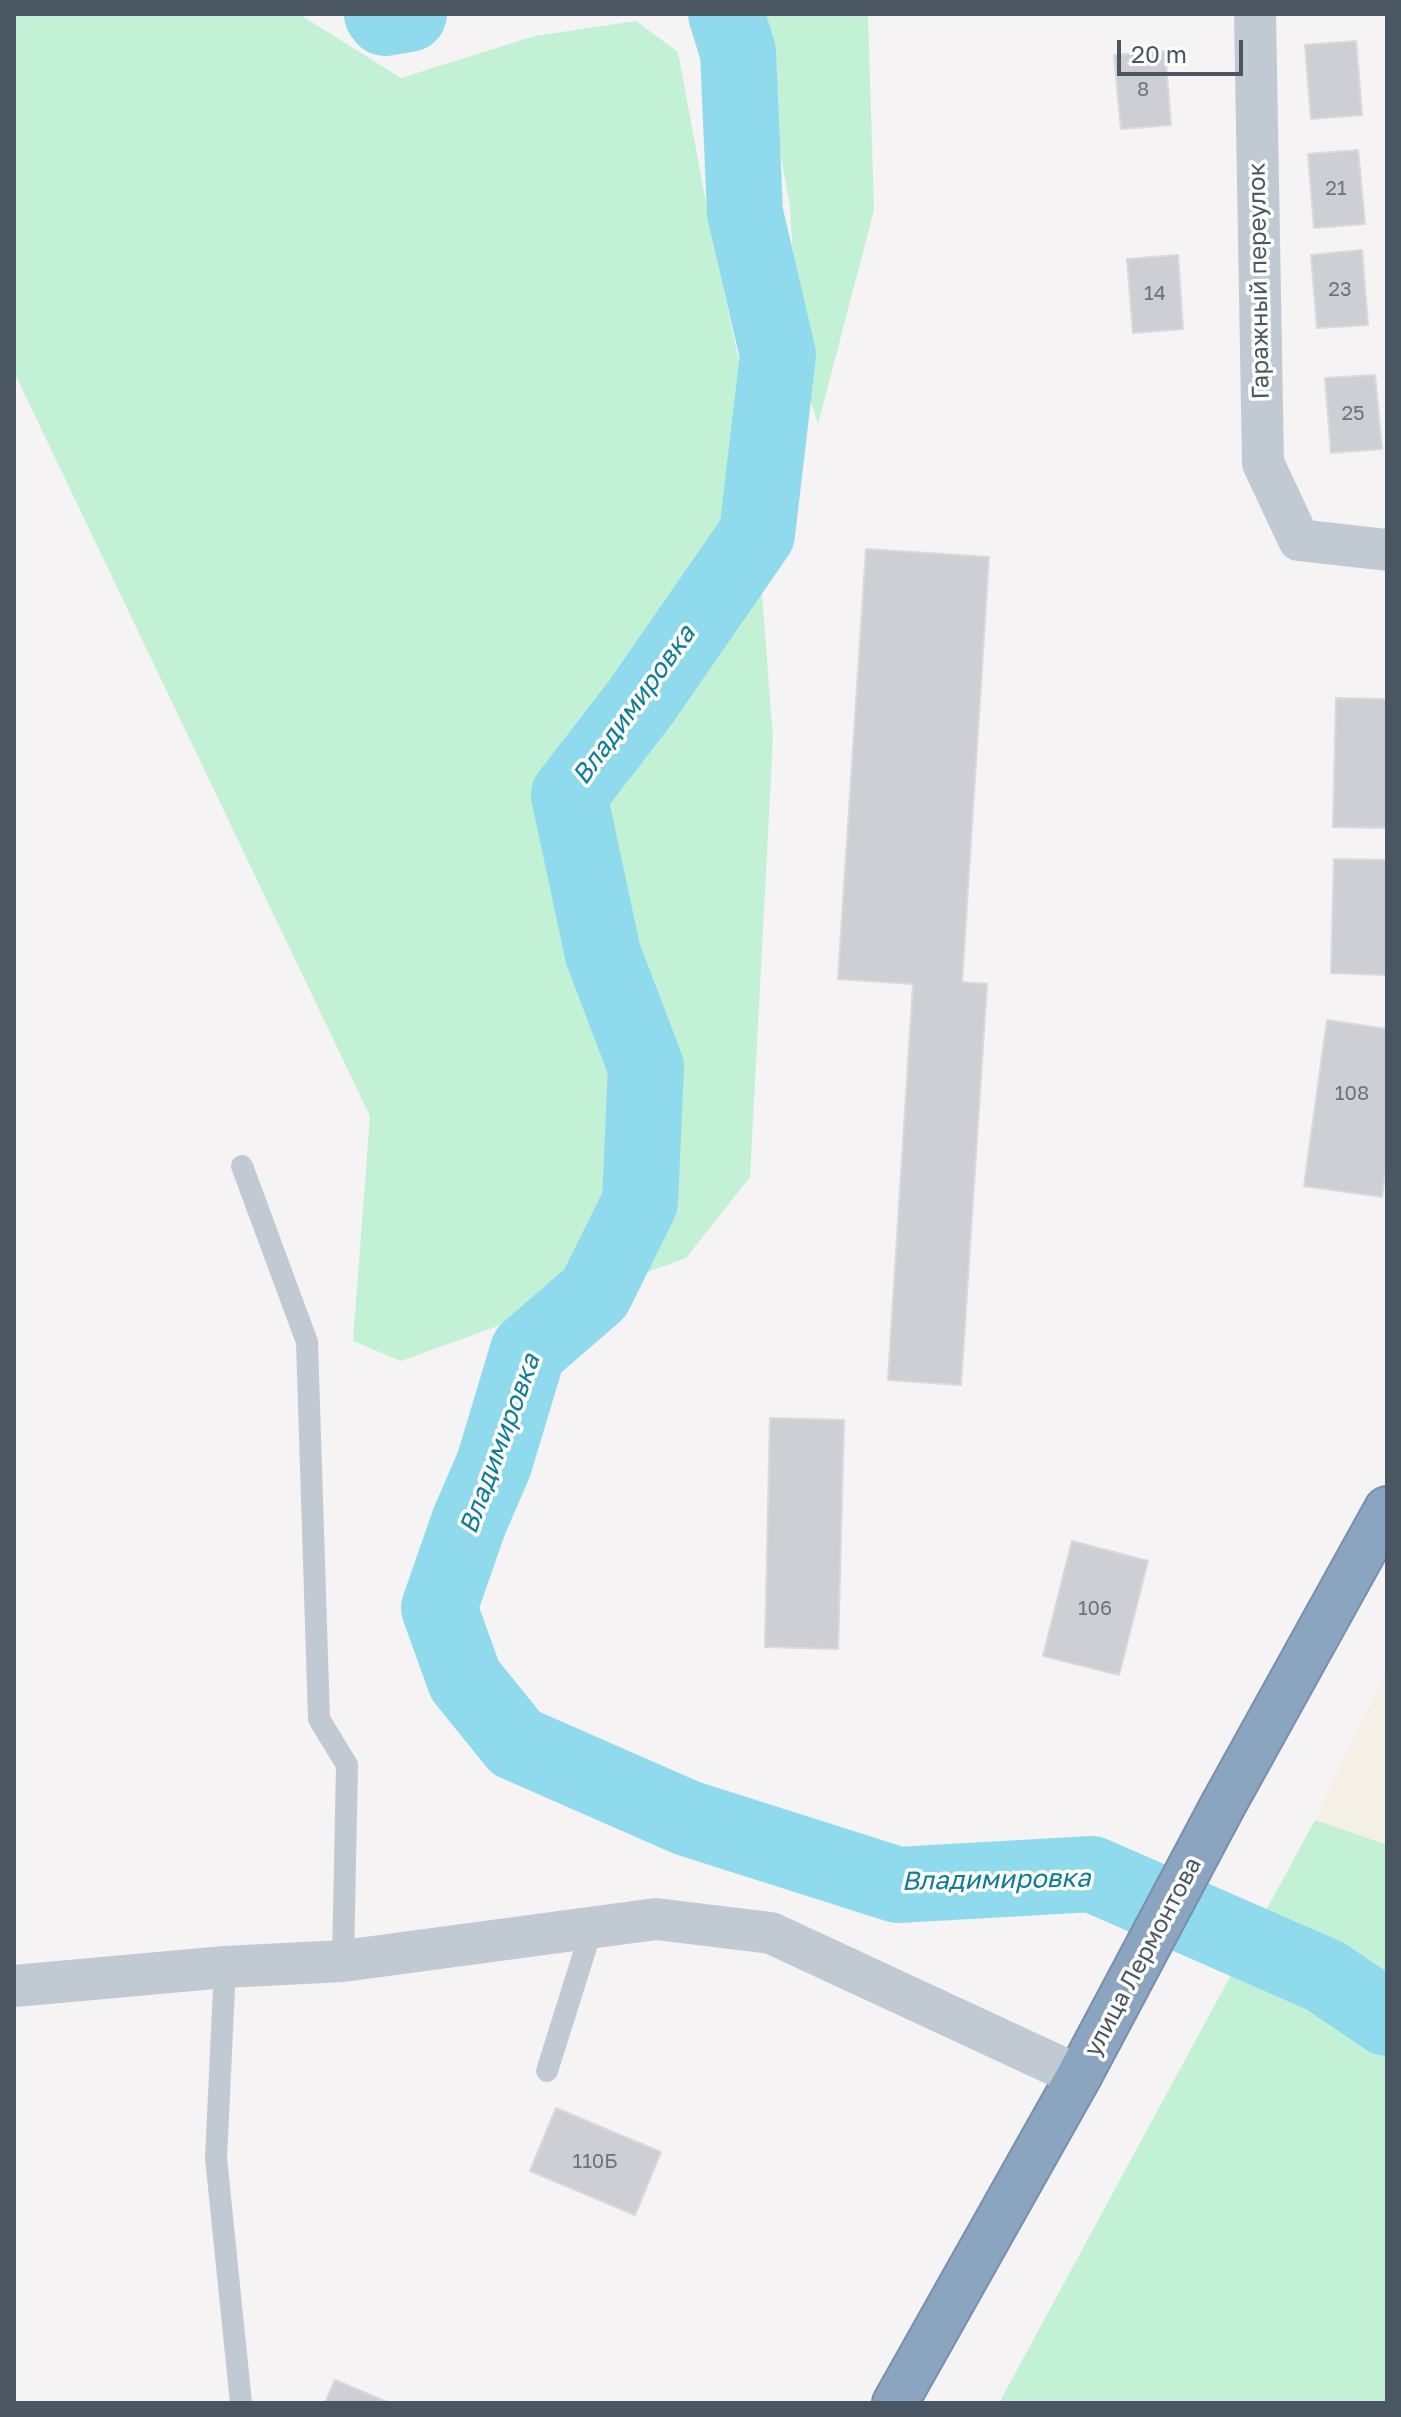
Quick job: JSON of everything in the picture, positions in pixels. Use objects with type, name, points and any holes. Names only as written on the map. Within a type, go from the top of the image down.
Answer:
[{"type":"highway","name":"улица Лермонтова","points":[[895,2403],[1079,2076],[1223,1805],[1387,1509]]},
{"type":"street","name":"Гаражный переулок","points":[[1255,14],[1263,463],[1299,540],[1387,550]]},
{"type":"street","points":[[14,1986],[225,1967],[343,1961],[656,1919],[771,1933],[1079,2076]]},
{"type":"lane","points":[[242,1166],[307,1342],[319,1719],[347,1765],[343,1961]]},
{"type":"lane","points":[[547,2071],[592,1928]]},
{"type":"lane","points":[[225,1967],[216,2158],[241,2403]]},
{"type":"green space","points":[[14,14],[299,14],[401,78],[535,36],[636,21],[678,52],[714,246],[747,399],[773,738],[750,1177],[686,1258],[401,1361],[353,1341],[370,1116],[14,372]]},
{"type":"green space","points":[[755,14],[868,14],[874,210],[818,424],[799,366],[790,206]]},
{"type":"green space","points":[[1346,1816],[1387,1832],[1387,2403],[999,2403],[1315,1820]]},
{"type":"sand","points":[[1387,1669],[1387,1845],[1315,1820]]},
{"type":"building","points":[[1356,41],[1362,115],[1311,119],[1305,45]]},
{"type":"building","points":[[1165,51],[1171,125],[1121,129],[1114,55]]},
{"type":"building","points":[[1358,150],[1365,224],[1314,228],[1308,154]]},
{"type":"building","points":[[1362,250],[1368,325],[1317,328],[1311,255]]},
{"type":"building","points":[[1178,255],[1183,329],[1133,333],[1127,259]]},
{"type":"building","points":[[1375,375],[1382,449],[1331,453],[1325,378]]},
{"type":"building","points":[[866,549],[989,557],[962,982],[987,984],[961,1385],[888,1380],[913,984],[838,979]]},
{"type":"building","points":[[1336,698],[1387,699],[1387,828],[1333,827]]},
{"type":"building","points":[[1334,859],[1387,860],[1387,975],[1331,973]]},
{"type":"building","points":[[1327,1020],[1387,1029],[1387,1159],[1382,1197],[1304,1186]]},
{"type":"building","points":[[770,1418],[844,1420],[838,1649],[765,1647]]},
{"type":"building","points":[[1072,1541],[1148,1561],[1119,1675],[1043,1656]]},
{"type":"building","points":[[556,2108],[661,2152],[635,2215],[530,2171]]},
{"type":"building","points":[[335,2380],[390,2403],[325,2403]]},
{"type":"waterway","name":"Владимировка","points":[[382,14],[385,18],[409,14]]},
{"type":"waterway","name":"Владимировка","points":[[726,14],[738,52],[745,213],[778,355],[757,534],[640,703],[569,795],[603,954],[646,1067],[640,1202],[595,1293],[528,1351],[494,1464],[469,1522],[439,1608],[465,1680],[516,1743],[687,1818],[898,1885],[1092,1874],[1325,1976],[1387,2018]]}]
